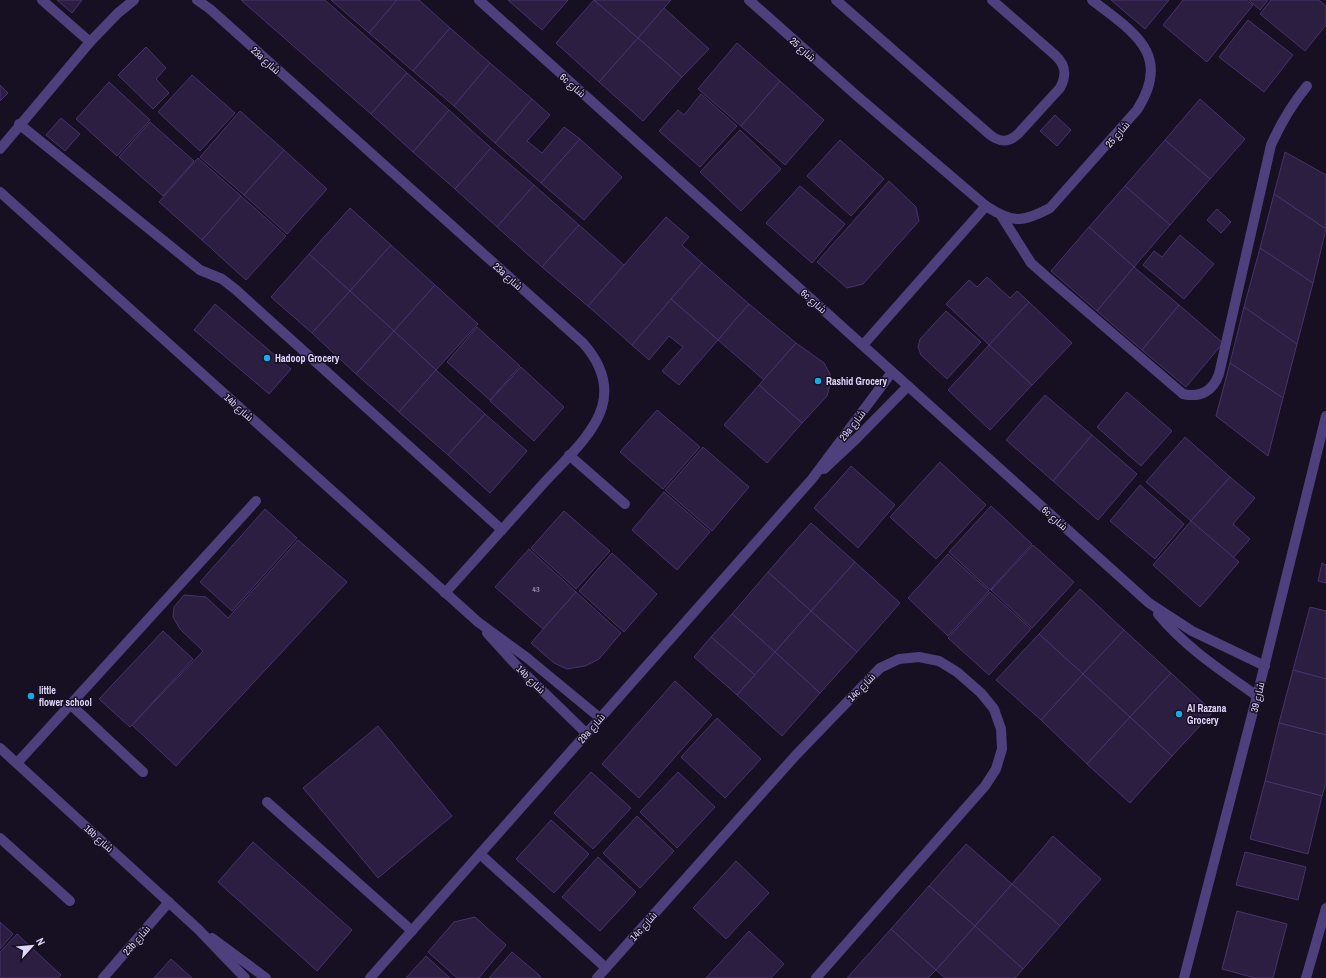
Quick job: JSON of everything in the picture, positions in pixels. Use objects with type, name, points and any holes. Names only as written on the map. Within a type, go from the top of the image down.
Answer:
[{"type":"street","points":[[42,0],[90,42]]},
{"type":"street","points":[[0,149],[19,124],[90,42],[118,13],[134,0]]},
{"type":"street","name":"23a شارع","points":[[197,0],[210,9],[583,343],[595,356],[602,372],[604,383],[603,406],[596,422],[569,456],[445,593]]},
{"type":"street","name":"6c شارع","points":[[479,0],[1149,603],[1191,648],[1206,661],[1257,696]]},
{"type":"street","name":"شارع 25","points":[[749,0],[857,96],[986,206],[1002,217],[1018,219],[1035,216],[1050,208],[1137,110],[1148,94],[1152,75],[1149,56],[1140,40],[1092,0]]},
{"type":"street","points":[[836,0],[993,137],[1005,141],[1013,139],[1060,88],[1064,80],[1065,70],[1062,61],[992,0]]},
{"type":"street","points":[[1002,217],[1031,263],[1183,394],[1192,396],[1202,395],[1210,390],[1216,383],[1219,374],[1271,144],[1291,105],[1307,86]]},
{"type":"street","points":[[19,124],[200,270],[222,279],[235,289],[502,530]]},
{"type":"street","name":"14b شارع","points":[[0,192],[478,622],[526,657],[600,718]]},
{"type":"street","points":[[863,345],[986,206]]},
{"type":"street","name":"29a شارع","points":[[370,978],[812,479],[892,372]]},
{"type":"street","name":"29a شارع","points":[[812,479],[856,439],[908,386]]},
{"type":"street","name":"شارع 39","points":[[1184,978],[1265,666],[1326,416]]},
{"type":"street","points":[[569,456],[625,504]]},
{"type":"street","points":[[17,763],[256,501]]},
{"type":"street","name":"6c شارع","points":[[1149,603],[1198,634],[1265,666]]},
{"type":"street","name":"14b شارع","points":[[478,622],[518,667],[587,734]]},
{"type":"street","name":"14c شارع","points":[[597,978],[796,755],[880,668],[899,659],[919,657],[939,661],[967,681],[994,709],[1001,729],[1002,749],[996,769],[985,786],[816,978]]},
{"type":"street","points":[[70,704],[143,772]]},
{"type":"street","name":"16b شارع","points":[[0,748],[170,902],[245,978]]},
{"type":"street","points":[[267,802],[412,931]]},
{"type":"street","points":[[0,838],[70,901]]},
{"type":"street","points":[[480,854],[606,968]]},
{"type":"street","name":"23b شارع","points":[[103,978],[170,902]]},
{"type":"street","points":[[1306,978],[1326,908]]},
{"type":"street","name":"16b شارع","points":[[198,929],[266,978]]},
{"type":"building","points":[[57,0],[82,0],[72,13]]},
{"type":"building","points":[[241,0],[325,0],[407,73],[371,114]]},
{"type":"building","points":[[331,0],[397,0],[369,33]]},
{"type":"building","points":[[397,0],[419,0],[450,28],[413,71],[369,33]]},
{"type":"building","points":[[508,0],[568,0],[542,30]]},
{"type":"building","points":[[594,0],[638,38],[599,82],[556,43]]},
{"type":"building","points":[[594,0],[671,0],[638,38]]},
{"type":"building","points":[[1111,0],[1169,0],[1145,29]]},
{"type":"building","points":[[1183,0],[1246,0],[1253,5],[1207,62],[1163,25]]},
{"type":"building","points":[[1249,0],[1268,0],[1260,10]]},
{"type":"building","points":[[1271,0],[1319,0],[1326,6],[1326,25],[1305,51],[1260,14]]},
{"type":"building","points":[[664,8],[709,49],[682,77],[638,38]]},
{"type":"building","points":[[1248,20],[1293,55],[1264,92],[1219,57]]},
{"type":"building","points":[[450,28],[490,63],[454,106],[413,71]]},
{"type":"building","points":[[638,38],[682,77],[643,121],[599,82]]},
{"type":"building","points":[[737,43],[780,81],[741,126],[698,89]]},
{"type":"building","points":[[146,47],[166,68],[156,79],[169,93],[153,109],[118,75]]},
{"type":"building","points":[[490,63],[532,99],[495,143],[454,106]]},
{"type":"building","points":[[407,73],[449,110],[413,152],[371,114]]},
{"type":"building","points":[[192,75],[235,113],[200,151],[158,112]]},
{"type":"building","points":[[780,81],[824,120],[785,165],[741,126]]},
{"type":"building","points":[[109,82],[150,120],[117,156],[76,119]]},
{"type":"building","points":[[0,85],[8,93],[0,101]]},
{"type":"building","points":[[701,94],[737,126],[700,167],[659,131],[678,110],[684,115]]},
{"type":"building","points":[[532,99],[550,115],[527,141],[542,153],[564,127],[580,139],[541,183],[495,143]]},
{"type":"building","points":[[1200,99],[1245,139],[1210,179],[1165,140]]},
{"type":"building","points":[[449,110],[491,148],[455,189],[413,152]]},
{"type":"building","points":[[240,111],[284,150],[244,195],[200,157]]},
{"type":"building","points":[[1055,115],[1071,130],[1057,146],[1040,131]]},
{"type":"building","points":[[61,118],[80,134],[65,151],[46,135]]},
{"type":"building","points":[[150,122],[194,161],[163,196],[119,157]]},
{"type":"building","points":[[740,130],[781,169],[741,211],[700,172]]},
{"type":"building","points":[[580,139],[622,177],[584,220],[541,183]]},
{"type":"building","points":[[840,140],[884,179],[851,216],[807,176]]},
{"type":"building","points":[[1165,140],[1210,179],[1170,225],[1125,186]]},
{"type":"building","points":[[491,148],[534,185],[497,227],[455,189]]},
{"type":"building","points":[[284,150],[327,189],[287,234],[244,195]]},
{"type":"building","points":[[1285,152],[1326,175],[1326,229],[1274,194]]},
{"type":"building","points":[[198,158],[241,196],[202,240],[159,202]]},
{"type":"building","points":[[889,181],[916,207],[919,221],[863,284],[847,288],[817,262]]},
{"type":"building","points":[[534,185],[579,225],[542,267],[497,227]]},
{"type":"building","points":[[800,186],[845,224],[812,263],[766,223]]},
{"type":"building","points":[[1125,186],[1170,225],[1134,267],[1089,227]]},
{"type":"building","points":[[1274,194],[1326,229],[1313,283],[1260,248]]},
{"type":"building","points":[[241,196],[286,236],[246,280],[202,240]]},
{"type":"building","points":[[350,208],[391,245],[350,291],[309,254]]},
{"type":"building","points":[[1217,209],[1231,222],[1221,233],[1207,220]]},
{"type":"building","points":[[666,217],[689,237],[682,245],[702,263],[632,345],[588,306]]},
{"type":"building","points":[[579,225],[624,265],[588,306],[542,267]]},
{"type":"building","points":[[1089,227],[1134,267],[1097,311],[1051,271]]},
{"type":"building","points":[[1180,235],[1214,264],[1184,299],[1143,265],[1154,251],[1162,257]]},
{"type":"building","points":[[391,245],[435,285],[394,331],[350,291]]},
{"type":"building","points":[[1260,248],[1313,283],[1297,344],[1244,307]]},
{"type":"building","points":[[309,254],[350,291],[312,333],[271,297]]},
{"type":"building","points":[[702,263],[749,304],[718,340],[671,299]]},
{"type":"building","points":[[1134,267],[1179,305],[1142,350],[1097,311]]},
{"type":"building","points":[[987,277],[1010,298],[1017,291],[1029,302],[989,345],[946,304],[969,280],[977,287]]},
{"type":"building","points":[[435,285],[478,324],[436,370],[394,331]]},
{"type":"building","points":[[350,291],[394,331],[356,374],[312,333]]},
{"type":"building","points":[[671,299],[718,340],[679,385],[662,371],[683,347],[669,336],[649,360],[632,345]]},
{"type":"building","points":[[1029,302],[1072,343],[1032,385],[989,345]]},
{"type":"building","points":[[215,304],[291,369],[269,394],[194,330]]},
{"type":"building","points":[[749,304],[796,343],[764,380],[718,340]]},
{"type":"building","points":[[1179,305],[1223,343],[1186,387],[1142,350]]},
{"type":"building","points":[[1244,307],[1297,344],[1283,398],[1230,363]]},
{"type":"building","points":[[946,311],[981,342],[947,379],[921,355],[918,347],[920,339]]},
{"type":"building","points":[[477,327],[520,366],[490,400],[447,362]]},
{"type":"building","points":[[394,331],[436,370],[399,412],[356,374]]},
{"type":"building","points":[[796,343],[824,363],[830,374],[830,385],[827,396],[802,423],[759,385]]},
{"type":"building","points":[[989,345],[1032,385],[990,430],[948,390]]},
{"type":"building","points":[[1230,363],[1283,398],[1268,456],[1216,416]]},
{"type":"building","points":[[521,367],[564,407],[534,441],[490,401]]},
{"type":"building","points":[[436,370],[485,414],[448,455],[399,412]]},
{"type":"building","points":[[759,385],[802,423],[767,463],[724,425]]},
{"type":"building","points":[[1127,392],[1172,431],[1141,466],[1097,427]]},
{"type":"building","points":[[1045,395],[1092,435],[1053,481],[1006,440]]},
{"type":"building","points":[[657,410],[700,447],[663,489],[620,452]]},
{"type":"building","points":[[485,414],[527,451],[490,493],[448,455]]},
{"type":"building","points":[[1092,435],[1137,474],[1098,520],[1053,481]]},
{"type":"building","points":[[1185,437],[1230,477],[1191,521],[1146,482]]},
{"type":"building","points":[[703,447],[749,487],[712,531],[665,490]]},
{"type":"building","points":[[940,462],[986,505],[936,559],[890,517]]},
{"type":"building","points":[[851,466],[895,505],[858,548],[814,508]]},
{"type":"building","points":[[1230,477],[1255,498],[1233,524],[1250,539],[1233,558],[1191,521]]},
{"type":"building","points":[[1140,485],[1184,524],[1155,559],[1110,521]]},
{"type":"building","points":[[664,492],[710,532],[677,570],[632,530]]},
{"type":"building","points":[[991,506],[1032,544],[990,590],[949,552]]},
{"type":"building","points":[[265,509],[297,538],[232,611],[200,582]]},
{"type":"building","points":[[564,511],[610,551],[576,589],[531,548]]},
{"type":"building","points":[[1191,521],[1239,562],[1200,607],[1153,565]]},
{"type":"building","points":[[811,523],[855,562],[811,611],[768,572]]},
{"type":"building","points":[[298,540],[347,582],[176,766],[132,725],[203,651],[180,629],[173,617],[174,607],[184,595],[206,597],[228,618]]},
{"type":"building","points":[[1033,545],[1074,582],[1032,628],[991,590]]},
{"type":"building","points":[[529,549],[576,592],[543,629],[495,587]]},
{"type":"building","points":[[612,553],[657,594],[624,632],[579,591]]},
{"type":"building","points":[[948,554],[989,591],[948,636],[908,598]]},
{"type":"building","points":[[855,562],[900,603],[857,652],[811,611]]},
{"type":"building","points":[[1322,563],[1326,565],[1326,583],[1318,581]]},
{"type":"building","points":[[768,572],[811,611],[775,652],[732,614]]},
{"type":"building","points":[[1080,589],[1124,630],[1083,674],[1039,634]]},
{"type":"building","points":[[576,592],[621,633],[599,659],[585,666],[567,669],[554,663],[531,643]]},
{"type":"building","points":[[990,592],[1031,629],[989,675],[948,638]]},
{"type":"building","points":[[1310,607],[1326,611],[1326,679],[1293,670]]},
{"type":"building","points":[[811,611],[857,652],[820,693],[775,652]]},
{"type":"building","points":[[732,614],[775,652],[755,675],[711,637]]},
{"type":"building","points":[[1124,630],[1171,673],[1130,717],[1083,674]]},
{"type":"building","points":[[163,631],[193,659],[130,727],[99,699]]},
{"type":"building","points":[[1039,634],[1083,674],[1041,720],[996,680]]},
{"type":"building","points":[[711,637],[755,675],[737,695],[694,657]]},
{"type":"building","points":[[775,652],[820,693],[782,736],[737,695]]},
{"type":"building","points":[[1293,670],[1326,679],[1326,735],[1279,723]]},
{"type":"building","points":[[1171,673],[1213,712],[1172,756],[1130,717]]},
{"type":"building","points":[[1083,674],[1130,717],[1087,764],[1041,720]]},
{"type":"building","points":[[675,681],[712,715],[639,798],[602,764]]},
{"type":"building","points":[[1130,717],[1172,756],[1130,803],[1087,764]]},
{"type":"building","points":[[717,718],[761,759],[725,798],[681,757]]},
{"type":"building","points":[[1279,723],[1326,735],[1326,783],[1322,796],[1265,781]]},
{"type":"building","points":[[378,726],[452,816],[378,878],[303,788]]},
{"type":"building","points":[[591,772],[631,808],[593,849],[554,813]]},
{"type":"building","points":[[678,772],[715,807],[677,848],[640,812]]},
{"type":"building","points":[[1265,781],[1322,796],[1308,854],[1250,839]]},
{"type":"building","points":[[637,816],[674,851],[640,888],[603,853]]},
{"type":"building","points":[[551,820],[589,854],[554,893],[516,859]]},
{"type":"building","points":[[1053,836],[1101,879],[1060,926],[1012,884]]},
{"type":"building","points":[[253,842],[352,930],[317,971],[218,882]]},
{"type":"building","points":[[966,844],[1012,884],[975,926],[929,886]]},
{"type":"building","points":[[1245,852],[1306,867],[1298,900],[1236,885]]},
{"type":"building","points":[[598,857],[636,892],[600,931],[562,897]]},
{"type":"building","points":[[736,861],[769,893],[726,939],[693,908]]},
{"type":"building","points":[[1012,884],[1060,926],[1023,969],[975,926]]},
{"type":"building","points":[[929,886],[975,926],[936,970],[891,929]]},
{"type":"building","points":[[1237,911],[1287,924],[1273,978],[1255,978],[1222,969]]},
{"type":"building","points":[[475,917],[506,945],[479,978],[457,978],[428,952],[454,922]]},
{"type":"building","points":[[0,922],[13,934],[0,949]]},
{"type":"building","points":[[975,926],[1023,969],[1015,978],[945,978],[936,970]]},
{"type":"building","points":[[891,929],[936,970],[928,978],[847,978]]},
{"type":"building","points":[[749,931],[784,964],[771,978],[706,978]]},
{"type":"building","points":[[17,934],[61,975],[58,978],[0,978],[0,952]]},
{"type":"building","points":[[512,952],[539,975],[541,978],[489,978]]},
{"type":"building","points":[[426,956],[450,978],[406,978]]},
{"type":"building","points":[[171,959],[192,978],[154,978]]},
{"type":"place","name":"Hadoop Grocery","points":[[267,358]]},
{"type":"place","name":"Rashid Grocery","points":[[818,381]]},
{"type":"place","name":"little flower school","points":[[31,696]]},
{"type":"place","name":"Al Razana Grocery","points":[[1179,714]]}]
